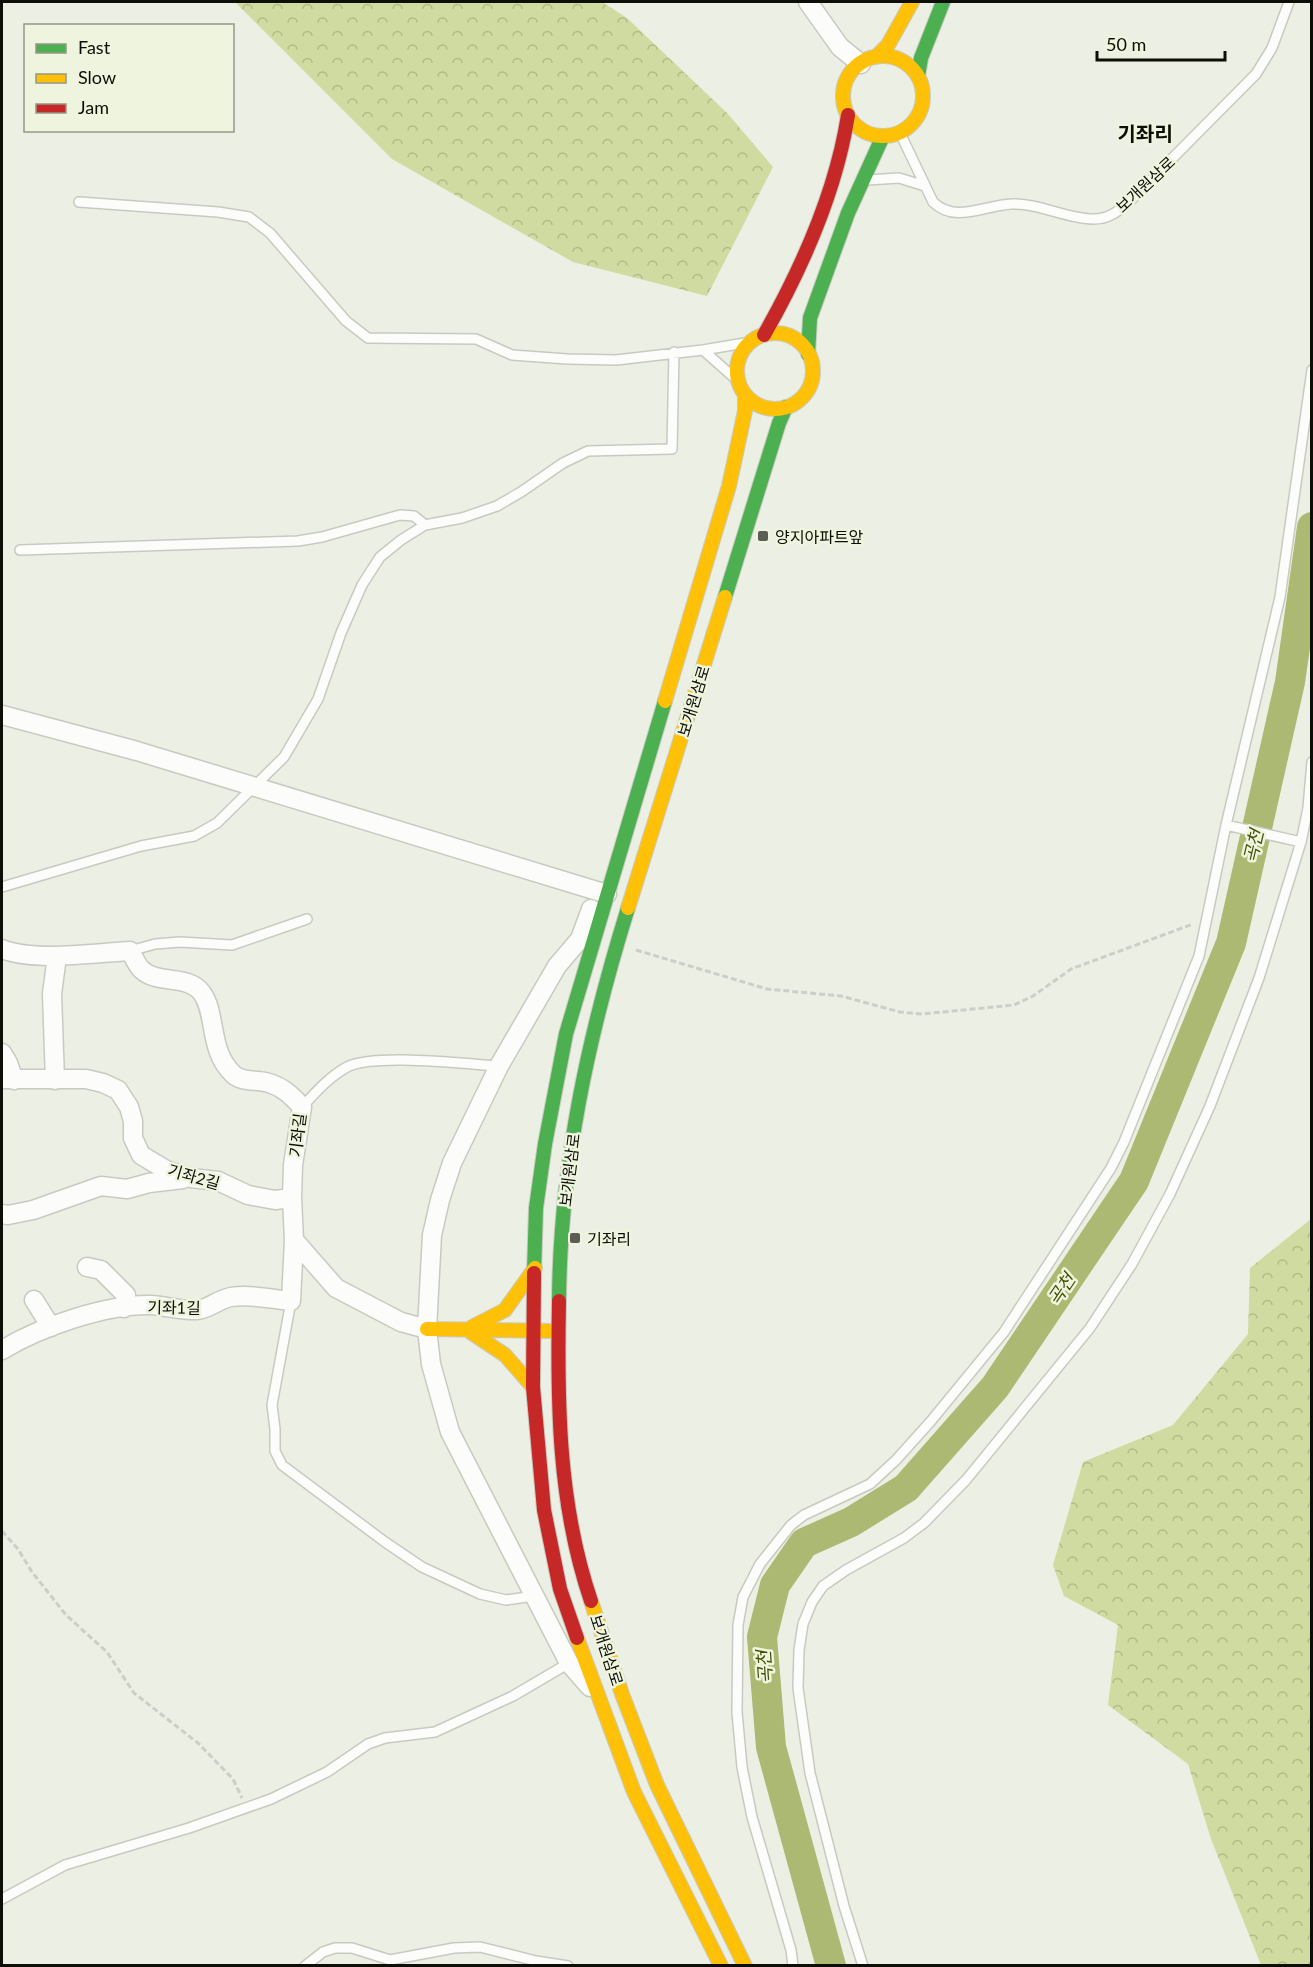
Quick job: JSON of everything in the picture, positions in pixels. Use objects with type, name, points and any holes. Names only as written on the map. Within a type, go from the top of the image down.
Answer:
[{"type":"main road","points":[[868,61],[884,57],[900,60],[918,76],[923,91],[922,106],[914,122],[900,132],[884,136],[866,132],[848,115],[844,99],[849,75],[888,45],[912,2]]},
{"type":"main road","points":[[918,76],[921,58],[943,2]]},
{"type":"main road","points":[[764,335],[812,236],[840,158],[848,115]]},
{"type":"main road","name":"보개원삼로","points":[[745,1965],[657,1785],[622,1694],[584,1581],[575,1545],[562,1470],[558,1331],[559,1263],[564,1198],[579,1094],[617,945],[779,423],[786,406],[800,398],[810,385],[812,369],[808,354],[810,318],[861,180],[884,136]]},
{"type":"main road","points":[[751,342],[764,335],[775,333],[791,337],[804,347],[808,354]]},
{"type":"main road","name":"보개원삼로","points":[[721,1965],[634,1792],[560,1588],[550,1549],[544,1510],[533,1387],[533,1331],[536,1208],[555,1088],[569,1023],[602,892],[729,486],[745,411],[738,364],[740,356],[751,342]]},
{"type":"main road","points":[[742,388],[755,403],[762,406],[770,408],[786,406]]},
{"type":"main road","points":[[466,1330],[505,1310],[535,1267]]},
{"type":"main road","points":[[427,1329],[558,1331]]},
{"type":"main road","points":[[466,1330],[484,1338],[505,1354],[516,1364],[533,1387]]},
{"type":"street","points":[[808,2],[840,47],[868,61]]},
{"type":"street","points":[[2,715],[137,751],[602,892]]},
{"type":"street","name":"보개원삼로","points":[[597,1695],[569,1663],[450,1432],[431,1364],[427,1329],[432,1235],[440,1200],[457,1154],[500,1066],[557,966],[580,939],[602,892]]},
{"type":"street","points":[[2,949],[12,953],[57,956],[130,951]]},
{"type":"street","name":"기좌길","points":[[130,951],[143,971],[162,979],[190,983],[201,992],[208,1006],[214,1041],[234,1076],[268,1082],[289,1092],[302,1107],[293,1166],[294,1240]]},
{"type":"street","points":[[55,1080],[52,994],[57,956]]},
{"type":"street","points":[[2,1053],[8,1063],[8,1080]]},
{"type":"street","name":"기좌2길","points":[[8,1080],[86,1079],[104,1083],[118,1090],[129,1107],[133,1121],[133,1138],[141,1155],[166,1170],[191,1178],[218,1181],[248,1195],[275,1200],[292,1198]]},
{"type":"street","points":[[2,1214],[33,1210],[101,1186],[127,1189],[149,1183],[191,1178]]},
{"type":"street","points":[[294,1240],[336,1288],[401,1322],[427,1329]]},
{"type":"street","points":[[291,1301],[294,1240]]},
{"type":"street","points":[[87,1267],[101,1270],[126,1295],[124,1308]]},
{"type":"street","name":"기좌1길","points":[[2,1350],[15,1342],[79,1316],[124,1308],[150,1305],[199,1310],[229,1297],[258,1297],[291,1301]]},
{"type":"street","points":[[34,1300],[51,1327]]},
{"type":"lane","name":"보개원삼로","points":[[900,132],[933,202],[940,209],[950,213],[1001,204],[1018,204],[1092,219],[1112,216],[1127,204],[1256,74],[1272,48],[1289,2]]},
{"type":"lane","points":[[861,180],[899,178],[925,186]]},
{"type":"lane","points":[[79,202],[209,211],[249,217],[270,233],[346,321],[368,338],[476,339],[512,355],[616,360],[751,342]]},
{"type":"lane","points":[[703,350],[742,388]]},
{"type":"lane","points":[[2,887],[141,846],[194,836],[217,823],[284,757],[303,726],[318,699],[341,633],[362,585],[380,557],[425,525],[462,518],[497,506],[564,463],[588,452],[672,449],[674,352]]},
{"type":"lane","points":[[793,1965],[791,1950],[752,1817],[742,1767],[737,1712],[738,1625],[743,1597],[760,1564],[791,1525],[804,1515],[870,1484],[896,1460],[931,1421],[1004,1332],[1111,1168],[1124,1142],[1199,956],[1226,825],[1280,597],[1311,370]]},
{"type":"lane","points":[[20,550],[298,541],[322,537],[400,515],[414,516],[425,525]]},
{"type":"lane","points":[[863,1965],[821,1822],[802,1727],[798,1688],[799,1650],[803,1624],[812,1602],[824,1586],[846,1570],[904,1538],[924,1522],[966,1480],[1090,1328],[1132,1264],[1170,1194],[1210,1106],[1259,978],[1301,842],[1308,808],[1311,762]]},
{"type":"lane","points":[[1226,825],[1301,842]]},
{"type":"lane","points":[[130,951],[155,944],[180,942],[232,945],[307,919]]},
{"type":"lane","points":[[302,1107],[332,1076],[350,1066],[374,1060],[500,1066]]},
{"type":"lane","points":[[291,1301],[272,1405],[275,1451],[282,1465],[422,1567],[480,1594],[506,1600],[534,1596]]},
{"type":"lane","points":[[2,1899],[73,1862],[189,1828],[247,1808],[300,1786],[327,1772],[368,1744],[385,1738],[435,1732],[457,1723],[569,1663]]},
{"type":"lane","points":[[305,1965],[322,1952],[335,1948],[352,1948],[390,1960],[454,1948],[480,1947],[568,1965]]},
{"type":"path","points":[[617,945],[767,989],[841,996],[900,1012],[922,1014],[1014,1005],[1033,996],[1071,969],[1207,919]]},
{"type":"path","points":[[2,1531],[18,1549],[32,1572],[66,1615],[107,1652],[134,1693],[198,1743],[233,1779],[247,1808]]},
{"type":"green space","points":[[235,2],[602,2],[627,18],[728,114],[773,167],[707,296],[573,262],[392,159]]},
{"type":"green space","points":[[1311,1219],[1311,1965],[1261,1965],[1211,1839],[1188,1764],[1108,1705],[1118,1625],[1064,1596],[1053,1565],[1083,1462],[1173,1425],[1248,1334],[1250,1268]]},
{"type":"waterway","name":"곡천","points":[[831,1966],[771,1747],[762,1637],[775,1585],[804,1543],[851,1522],[906,1488],[995,1387],[1134,1181],[1231,943],[1290,682],[1312,527]]},
{"type":"traffic: fast","points":[[918,76],[921,58],[943,2]]},
{"type":"traffic: fast","points":[[808,354],[810,318],[848,213],[883,136]]},
{"type":"traffic: fast","points":[[725,597],[786,407]]},
{"type":"traffic: fast","points":[[534,1273],[536,1208],[545,1144],[566,1034],[665,701]]},
{"type":"traffic: fast","points":[[559,1301],[565,1201],[579,1102],[600,1005],[628,908]]},
{"type":"traffic: slow","points":[[876,57],[888,45],[912,2]]},
{"type":"traffic: slow","points":[[883,56],[898,59],[911,68],[920,81],[923,96],[920,111],[911,124],[898,133],[883,136],[868,133],[855,124],[846,111],[843,96],[846,81],[855,68],[868,59],[883,56]]},
{"type":"traffic: slow","points":[[775,333],[789,336],[802,344],[810,357],[813,371],[810,385],[802,398],[789,406],[775,409],[761,406],[748,398],[740,385],[737,371],[740,357],[748,344],[761,336],[775,333]]},
{"type":"traffic: slow","points":[[665,701],[729,486],[745,411],[745,394]]},
{"type":"traffic: slow","points":[[628,908],[725,597]]},
{"type":"traffic: slow","points":[[472,1327],[505,1310],[535,1268]]},
{"type":"traffic: slow","points":[[427,1329],[549,1331]]},
{"type":"traffic: slow","points":[[469,1331],[505,1355],[533,1387]]},
{"type":"traffic: slow","points":[[591,1601],[622,1694],[657,1785],[745,1966]]},
{"type":"traffic: slow","points":[[577,1638],[634,1792],[721,1966]]},
{"type":"traffic: jam","points":[[764,335],[816,229],[843,144],[848,115]]},
{"type":"traffic: jam","points":[[534,1273],[533,1387],[544,1510],[560,1589],[577,1638]]},
{"type":"traffic: jam","points":[[559,1301],[560,1415],[566,1490],[580,1564],[591,1601]]},
{"type":"place","name":"양지아파트앞","points":[[763,536]]},
{"type":"place","name":"기좌리","points":[[575,1238]]},
{"type":"district","name":"기좌리","points":[[1145,133]]}]
